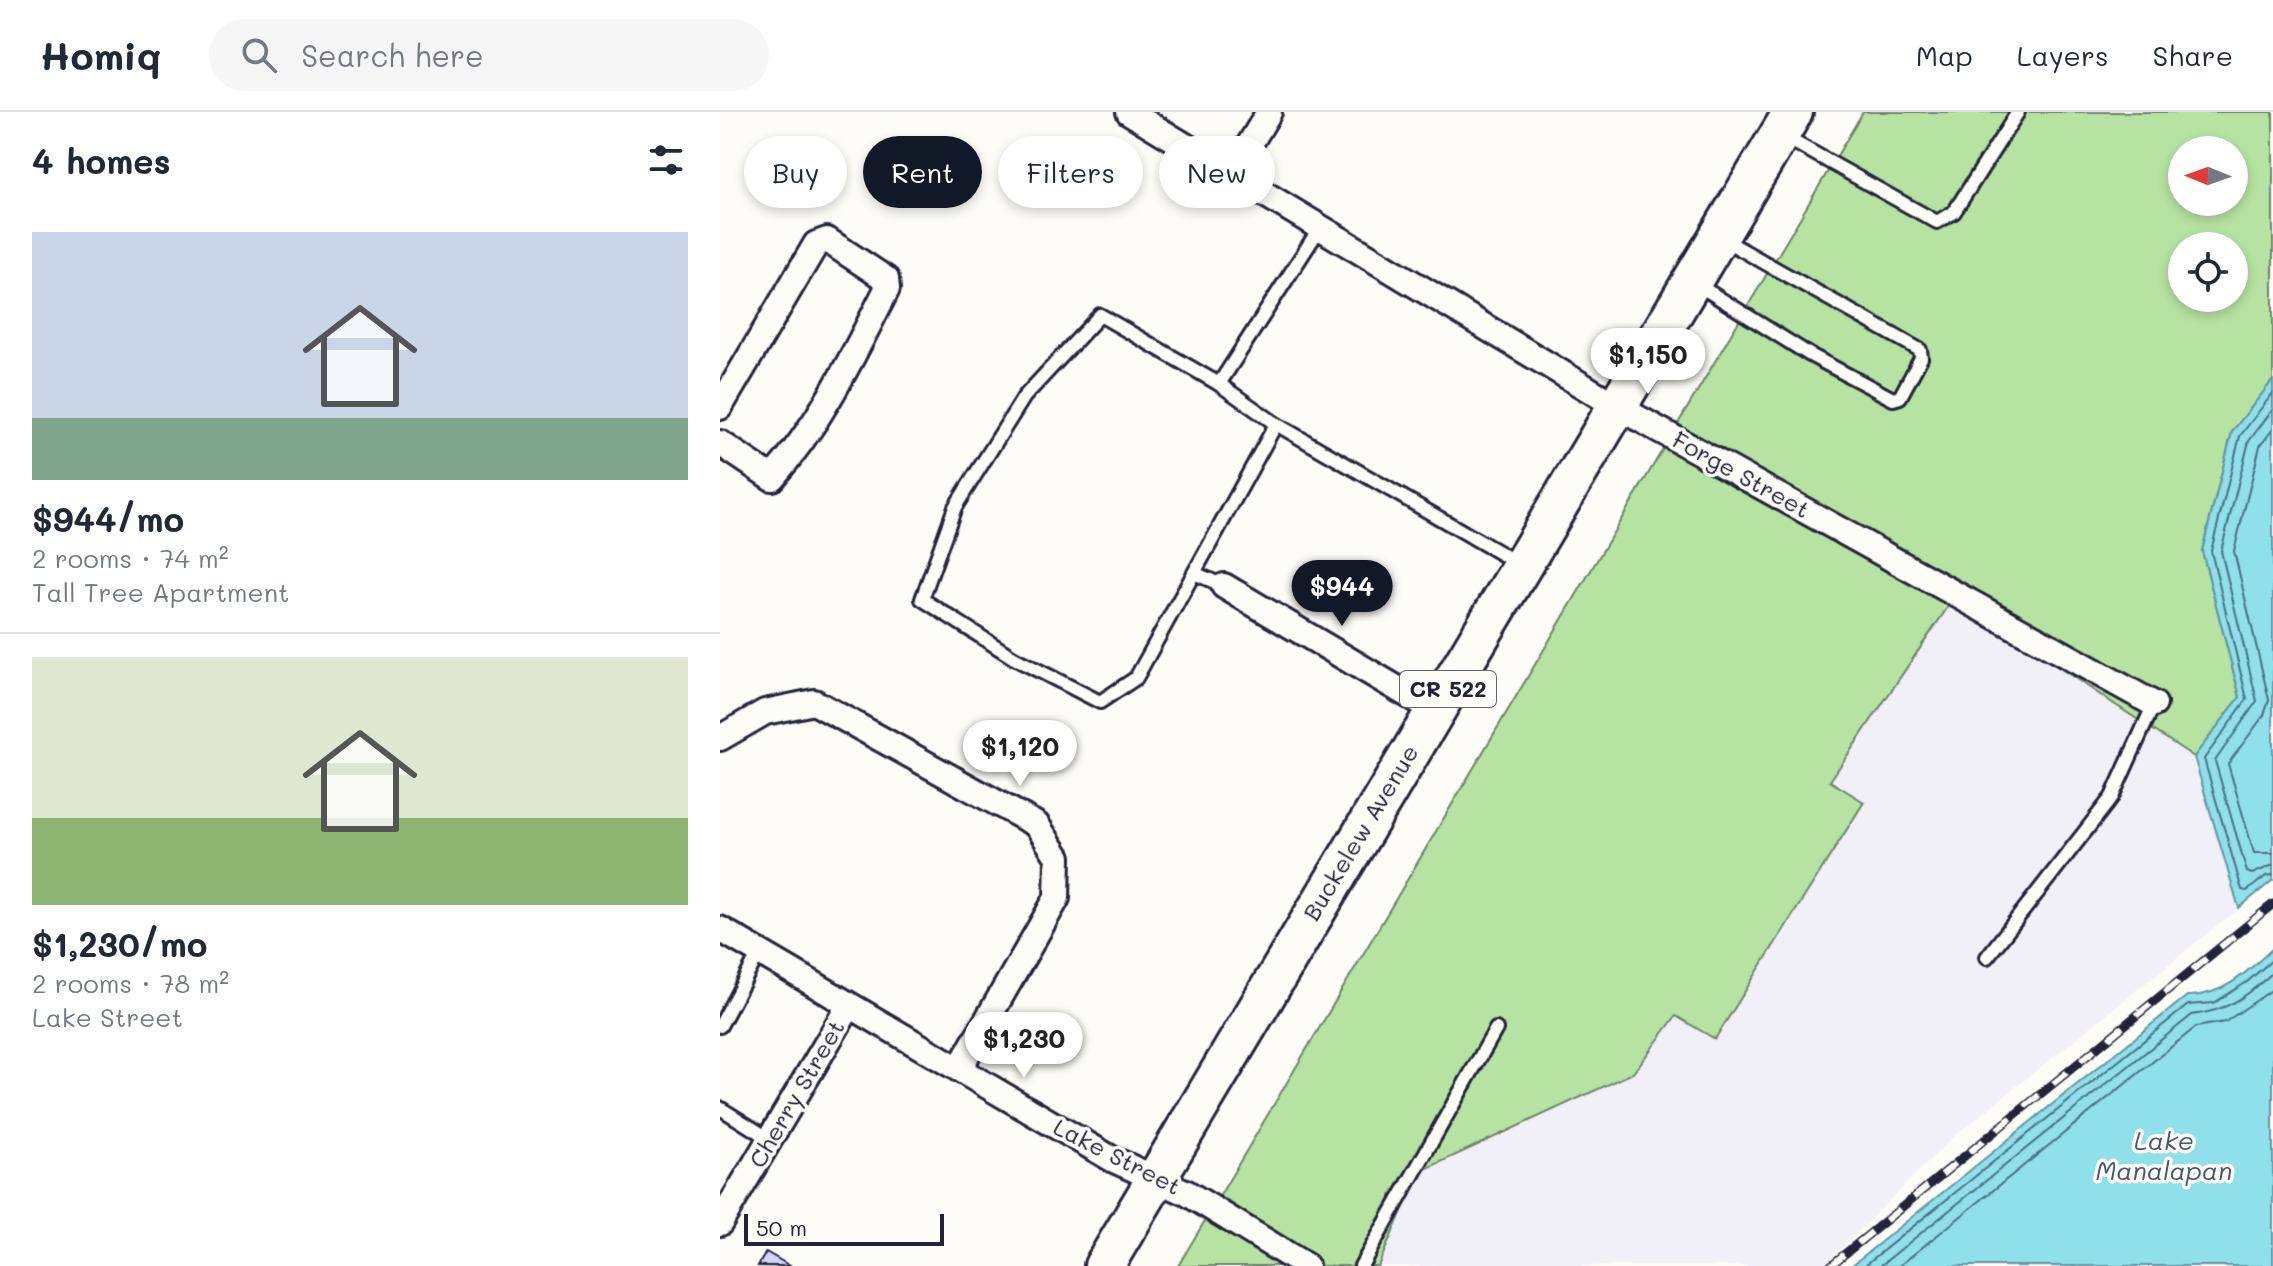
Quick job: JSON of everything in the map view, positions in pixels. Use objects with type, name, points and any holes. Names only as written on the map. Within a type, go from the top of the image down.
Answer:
[{"type":"main road","name":"Buckelew Avenue","points":[[1104,1266],[1786,123]]},
{"type":"street","name":"Forge Street","points":[[1129,112],[1171,136]]},
{"type":"street","points":[[1255,136],[1269,112]]},
{"type":"street","name":"Forge Street","points":[[1275,198],[1618,407],[2154,704]]},
{"type":"street","points":[[720,407],[816,244],[827,240],[886,279],[887,289],[841,379],[802,444],[772,478],[720,443]]},
{"type":"street","points":[[1224,586],[1435,711]]},
{"type":"street","points":[[720,738],[765,712],[814,702],[1037,825],[1058,857],[1057,898],[959,1069]]},
{"type":"street","name":"Lake Street","points":[[720,929],[1112,1159],[1156,1177],[1306,1266]]},
{"type":"street","name":"Cherry Street","points":[[720,1223],[849,1006]]},
{"type":"lane","points":[[1786,123],[1937,222],[1954,212],[2018,112]]},
{"type":"lane","points":[[1219,384],[1321,226]]},
{"type":"lane","points":[[1693,281],[1836,370],[1893,399],[1900,397],[1921,358],[1920,350],[1719,237]]},
{"type":"lane","points":[[1276,424],[1136,678],[1100,702],[1014,658],[922,599],[955,507],[1024,397],[1100,315],[1219,384],[1276,424],[1522,566]]},
{"type":"lane","points":[[1194,573],[1224,586]]},
{"type":"lane","points":[[1987,957],[2112,797],[2154,704]]},
{"type":"lane","points":[[720,1026],[759,953]]},
{"type":"lane","points":[[1361,1266],[1496,1029]]},
{"type":"lane","points":[[720,1108],[771,1140]]},
{"type":"shaded area","points":[[1954,598],[2194,757],[2239,908],[1953,1137],[1823,1266],[1378,1266],[1419,1172],[1633,1074],[1676,1015],[1715,1039],[1864,802],[1830,782]]},
{"type":"green space","points":[[1863,112],[2273,112],[2273,380],[2232,432],[2202,551],[2240,697],[2194,757],[1954,598],[1830,781],[1864,802],[1715,1039],[1676,1016],[1633,1073],[1419,1172],[1378,1266],[1178,1266]]},
{"type":"water","points":[[2273,380],[2273,880],[2239,908],[2194,757],[2240,697],[2202,551],[2232,432]]},
{"type":"water","name":"Lake Manalapan","points":[[2273,948],[2273,1266],[1851,1266],[2187,996],[2224,987]]},
{"type":"building","points":[[766,1252],[790,1266],[758,1266]]},
{"type":"railway","points":[[1830,1266],[2273,904]]}]
